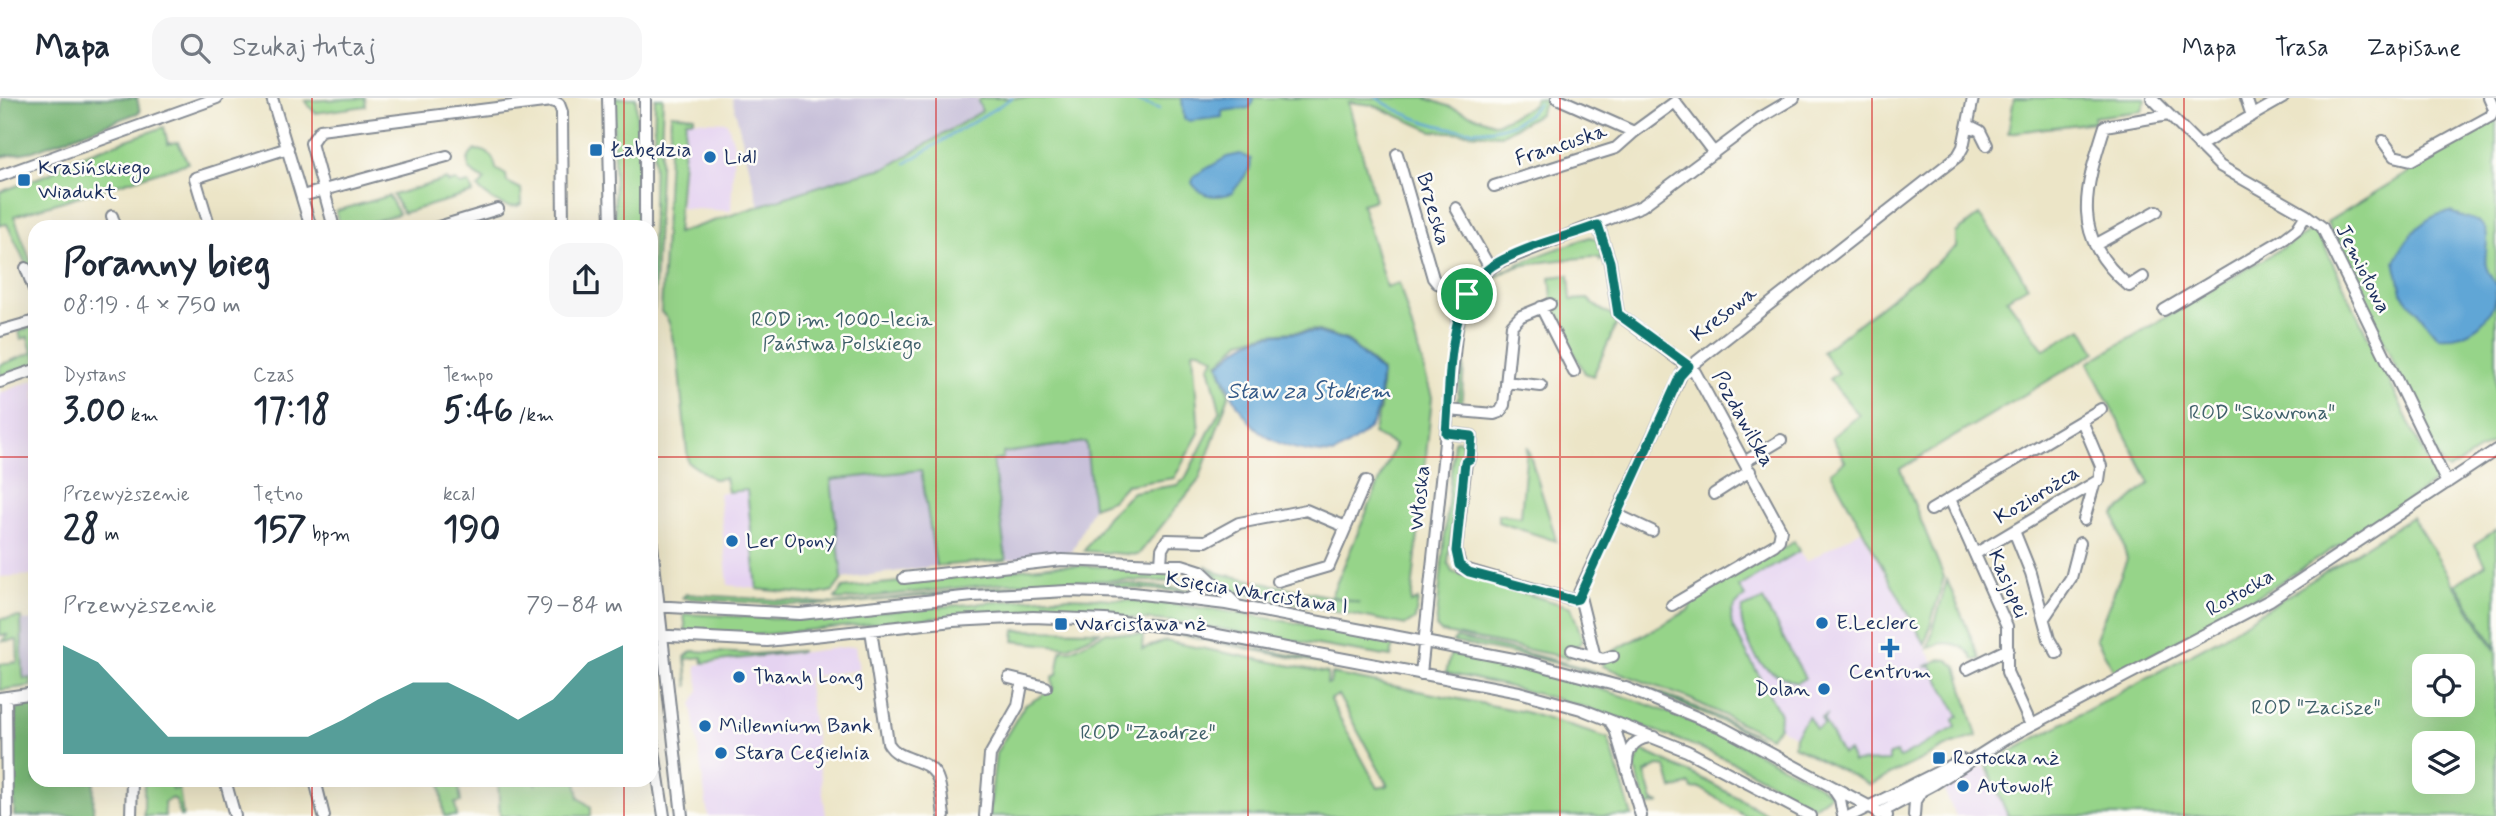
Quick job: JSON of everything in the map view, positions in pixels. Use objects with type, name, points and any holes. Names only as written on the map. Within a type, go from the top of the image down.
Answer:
[{"type":"street","points":[[0,176],[217,98]]},
{"type":"street","points":[[272,98],[309,220]]},
{"type":"street","points":[[608,98],[611,220]]},
{"type":"street","points":[[645,98],[645,220]]},
{"type":"street","points":[[1557,98],[1634,132]]},
{"type":"street","name":"Włoska","points":[[1421,674],[1457,326],[1467,294],[1490,268],[1648,202],[1760,118],[1794,98]]},
{"type":"street","points":[[1973,98],[1968,125],[1979,131],[1987,145]]},
{"type":"street","name":"Jemiołowa","points":[[2152,98],[2232,175],[2306,215],[2327,236],[2447,483]]},
{"type":"street","points":[[2246,98],[2252,117]]},
{"type":"street","points":[[2199,146],[2283,98]]},
{"type":"street","points":[[2383,141],[2394,156],[2411,160],[2491,117],[2494,109],[2489,98]]},
{"type":"street","points":[[1676,100],[1714,153]]},
{"type":"street","name":"Francuska","points":[[1494,187],[1616,148],[1676,100]]},
{"type":"street","points":[[332,220],[311,143],[315,133],[320,130],[556,101],[562,112],[563,220]]},
{"type":"street","points":[[2143,276],[2129,286],[2112,272],[2095,246],[2085,212],[2088,180],[2105,126],[2168,115]]},
{"type":"street","name":"Kresowa","points":[[1578,599],[1680,376],[1689,366],[1953,160],[1963,145],[1968,125]]},
{"type":"street","points":[[208,220],[195,178],[288,148]]},
{"type":"street","name":"Brzeska","points":[[1397,154],[1433,278],[1437,283],[1467,294]]},
{"type":"street","points":[[302,196],[447,156]]},
{"type":"street","points":[[1456,208],[1490,268]]},
{"type":"street","points":[[462,220],[498,209]]},
{"type":"street","points":[[2095,246],[2157,211]]},
{"type":"street","points":[[2164,310],[2284,239],[2297,229],[2306,215]]},
{"type":"street","points":[[112,216],[113,220]]},
{"type":"street","name":"Pozdawilska","points":[[1598,225],[1610,262],[1618,314],[1696,374],[1780,526],[1778,542],[1672,605]]},
{"type":"street","points":[[26,268],[28,273]]},
{"type":"street","points":[[1448,410],[1498,413],[1504,405],[1512,325],[1521,316],[1546,306],[1574,372]]},
{"type":"street","points":[[0,331],[28,323]]},
{"type":"street","points":[[0,382],[28,372]]},
{"type":"street","points":[[1506,382],[1541,386]]},
{"type":"street","points":[[1931,510],[2101,409]]},
{"type":"street","name":"Koziorożca","points":[[1975,554],[2094,485],[2101,477],[2101,466],[2082,421]]},
{"type":"street","points":[[1446,433],[1472,436],[1470,459],[1465,462],[1456,551],[1461,568],[1569,599],[1578,599],[1595,657]]},
{"type":"street","points":[[1714,494],[1781,440]]},
{"type":"street","name":"Rostocka","points":[[1876,813],[1884,799],[1990,747],[2270,600],[2496,450]]},
{"type":"street","points":[[1278,581],[1283,577],[1326,569],[1366,481]]},
{"type":"street","points":[[2084,520],[2094,485]]},
{"type":"street","name":"Kasjopei","points":[[1950,499],[2007,626],[2007,672],[2031,725]]},
{"type":"street","points":[[1161,564],[1163,545],[1169,539],[1206,541],[1239,523],[1251,520],[1306,510],[1346,527]]},
{"type":"street","points":[[1616,514],[1652,531]]},
{"type":"street","points":[[2014,531],[2057,653]]},
{"type":"street","points":[[2044,618],[2071,578],[2080,543]]},
{"type":"street","points":[[904,578],[1062,560],[1182,565],[1201,571],[1239,606]]},
{"type":"street","points":[[1182,565],[1202,579],[1199,594],[1188,598]]},
{"type":"street","name":"Księcia Warcisława I","points":[[658,606],[787,614],[1043,591],[1111,592],[1188,598],[1239,606],[1549,666],[1626,688],[1714,724],[1876,813]]},
{"type":"street","points":[[658,636],[767,641],[995,619],[1105,620],[1186,629],[1519,692],[1657,737],[1810,816]]},
{"type":"street","points":[[871,630],[888,744],[893,752],[926,765],[937,776],[944,816]]},
{"type":"street","points":[[658,643],[682,816]]},
{"type":"street","points":[[1967,669],[2008,649]]},
{"type":"street","points":[[1572,650],[1595,657],[1613,656]]},
{"type":"street","points":[[1009,678],[1022,684],[1046,687]]},
{"type":"street","points":[[985,816],[990,755],[1018,706],[1022,684]]},
{"type":"street","points":[[7,816],[3,697],[28,694]]},
{"type":"street","points":[[1608,719],[1615,729],[1641,816]]},
{"type":"street","points":[[1627,769],[1627,754],[1633,745],[1644,738],[1657,737]]},
{"type":"street","name":"Rostocka","points":[[1850,816],[1876,813],[1924,790],[1990,747]]},
{"type":"street","points":[[658,777],[664,816]]},
{"type":"street","points":[[1829,786],[1840,799],[1843,816]]},
{"type":"street","points":[[131,816],[132,787]]},
{"type":"street","points":[[227,787],[235,816]]},
{"type":"street","points":[[317,787],[324,816]]},
{"type":"street","points":[[1914,816],[1915,801],[1924,790]]},
{"type":"street","points":[[1781,799],[1792,816]]},
{"type":"shaded area","points":[[732,98],[977,98],[982,111],[888,167],[759,206]]},
{"type":"shaded area","name":"Lidl","points":[[686,120],[727,122],[734,144],[731,211],[681,208]]},
{"type":"shaded area","points":[[28,383],[28,575],[0,577],[0,393]]},
{"type":"shaded area","points":[[1086,442],[1093,507],[1072,552],[1006,560],[993,461],[1003,459],[1003,453]]},
{"type":"shaded area","points":[[921,469],[936,566],[842,579],[833,591],[815,595],[757,589],[747,489]]},
{"type":"shaded area","points":[[747,489],[757,589],[728,585],[719,493]]},
{"type":"shaded area","points":[[1861,530],[1969,726],[1896,766],[1851,767],[1699,684],[1633,654],[1799,551],[1806,562]]},
{"type":"shaded area","points":[[22,621],[28,621],[28,679],[24,679]]},
{"type":"shaded area","points":[[855,646],[859,670],[807,677],[826,816],[708,816],[692,705],[699,690],[696,665]]},
{"type":"shaded area","points":[[1984,766],[2007,816],[1956,816],[1943,789]]},
{"type":"green space","points":[[2,98],[137,98],[140,112],[33,151],[0,157]]},
{"type":"green space","points":[[365,98],[366,106],[315,113],[305,101]]},
{"type":"green space","points":[[613,98],[636,98],[641,220],[615,220]]},
{"type":"green space","points":[[655,98],[663,98],[658,220],[653,220]]},
{"type":"green space","name":"ROD im. 1000-lecia Państwa Polskiego","points":[[982,98],[1426,98],[1496,124],[1532,106],[1536,98],[1546,100],[1539,114],[1501,135],[1432,131],[1373,105],[1348,102],[1375,200],[1362,204],[1386,287],[1399,283],[1432,397],[1411,603],[1418,600],[1415,619],[1406,625],[1229,590],[1205,565],[1218,573],[1360,603],[1331,596],[1395,445],[1373,434],[1380,408],[1382,371],[1347,340],[1316,330],[1267,334],[1241,341],[1218,363],[1229,395],[1199,480],[1138,555],[1084,551],[1107,517],[1133,492],[1177,485],[1185,479],[1220,410],[1209,366],[1215,358],[1200,350],[1193,351],[1199,433],[1174,478],[1126,485],[1112,500],[1093,507],[1086,442],[1003,453],[1003,459],[993,461],[1006,560],[936,566],[921,470],[831,480],[842,579],[833,591],[815,595],[757,589],[747,490],[728,492],[725,478],[713,479],[688,462],[677,351],[670,325],[661,312],[671,114],[694,116],[694,120],[686,120],[677,233],[844,178],[888,167],[982,111],[978,101]]},
{"type":"green space","points":[[2014,98],[2146,99],[2142,111],[2094,117],[2094,122],[2008,133]]},
{"type":"green space","points":[[2496,119],[2496,440],[2448,470],[2442,465],[2327,222]]},
{"type":"green space","points":[[164,127],[168,144],[178,142],[188,163],[14,216],[28,254],[28,269],[7,224],[0,225],[0,192],[51,173],[69,160]]},
{"type":"green space","points":[[475,150],[490,155],[496,169],[506,175],[507,182],[521,189],[522,204],[504,205],[478,188],[485,180],[475,175],[468,164],[468,159]]},
{"type":"green space","points":[[447,179],[448,183],[469,183],[473,193],[403,213],[393,195]]},
{"type":"green space","points":[[389,196],[399,214],[378,220],[338,220],[336,211]]},
{"type":"green space","points":[[1979,215],[2011,257],[2028,286],[2007,299],[2044,350],[2082,328],[2096,352],[1900,469],[1944,577],[1925,644],[1831,472],[1845,461],[1832,437],[1859,415],[1829,379],[1838,373],[1822,352],[1956,247],[1956,233]]},
{"type":"green space","name":"ROD \"Skowrona\"","points":[[2316,228],[2437,481],[2239,607],[2115,673],[2096,638],[2127,559],[2114,515],[2150,483],[2088,363]]},
{"type":"green space","points":[[1590,237],[1597,239],[1603,258],[1600,261],[1600,258],[1592,257],[1517,267],[1498,276],[1484,289],[1469,326],[1461,408],[1457,407],[1466,331],[1472,307],[1482,289],[1497,276],[1519,264]]},
{"type":"green space","points":[[1569,275],[1571,300],[1588,299],[1618,321],[1593,376],[1585,373],[1554,317],[1550,277]]},
{"type":"green space","points":[[28,328],[28,337],[21,339],[19,331]]},
{"type":"green space","points":[[28,354],[28,366],[0,376],[0,365]]},
{"type":"green space","points":[[1454,441],[1462,442],[1464,449],[1459,459],[1448,563],[1452,572],[1571,607],[1583,641],[1571,650],[1569,658],[1441,632],[1436,627]]},
{"type":"green space","points":[[1527,446],[1556,541],[1498,522],[1498,514],[1521,517]]},
{"type":"green space","name":"ROD \"Zacisze\"","points":[[2412,517],[2496,652],[2496,816],[2008,816],[1986,765],[2219,639]]},
{"type":"green space","points":[[2496,530],[2496,648],[2456,584],[2486,564],[2474,544]]},
{"type":"green space","points":[[1794,541],[1799,551],[1739,587],[1745,597],[1737,603],[1731,614],[1733,628],[1780,714],[1779,727],[1770,737],[1690,699],[1602,666],[1606,655],[1689,610],[1693,596],[1777,547],[1786,548]]},
{"type":"green space","points":[[1058,565],[1177,569],[1176,582],[1121,580],[1005,583],[838,600],[835,598],[843,588]]},
{"type":"green space","points":[[1947,580],[1980,659],[1973,660],[1966,650],[1954,644],[1928,648]]},
{"type":"green space","points":[[1118,583],[1194,590],[1188,592],[1100,587],[1015,589],[843,604],[786,605],[682,598],[686,594],[836,604],[998,587]]},
{"type":"green space","points":[[1050,597],[1180,605],[1394,642],[1391,657],[1177,622],[1064,612],[976,614],[758,635],[686,632],[684,614],[798,619]]},
{"type":"green space","points":[[1763,600],[1805,678],[1796,683],[1766,668],[1747,640],[1741,614],[1743,608]]},
{"type":"green space","points":[[21,617],[23,674],[24,679],[28,678],[28,686],[0,690],[0,664],[18,662],[17,640],[2,641],[8,635],[0,635],[0,619]]},
{"type":"green space","points":[[1015,630],[1101,631],[1068,647],[1014,641]]},
{"type":"green space","points":[[1155,630],[1388,673],[1385,676]]},
{"type":"green space","name":"ROD \"Zaodrze\"","points":[[1107,632],[1143,635],[1142,649],[1165,641],[1328,673],[1327,684],[1330,683],[1332,674],[1525,712],[1608,738],[1632,816],[989,816],[996,753],[1024,706],[1053,689],[1052,677],[1057,675],[1061,650],[1071,650]],"holes":[[[1338,695],[1388,786],[1378,788],[1330,700]]]},
{"type":"green space","points":[[1456,638],[1575,666],[1650,689],[1761,738],[1606,676],[1536,658],[1453,642]]},
{"type":"green space","points":[[692,651],[754,654],[802,651],[703,663],[702,657],[686,659],[688,687],[685,657]]},
{"type":"green space","points":[[1451,653],[1573,681],[1651,706],[1727,738],[1831,794],[1814,807],[1735,763],[1655,731],[1553,698],[1446,673]]},
{"type":"green space","points":[[1940,659],[1948,660],[1957,667],[1977,736],[1950,745],[1870,785],[1794,746],[1795,736],[1808,716],[1816,729],[1824,724],[1821,718],[1828,715],[1823,719],[1842,754],[1848,751],[1853,762],[1889,761],[1889,755],[1896,753],[1900,758],[1956,727],[1953,720],[1959,716],[1931,666],[1925,667]]},
{"type":"green space","points":[[22,704],[28,704],[28,787],[94,787],[93,816],[14,816],[15,713]]},
{"type":"green space","points":[[1641,750],[1701,778],[1771,816],[1745,816],[1700,788],[1692,789],[1690,784],[1672,789],[1666,767],[1658,766],[1645,773],[1653,801],[1660,803],[1646,806],[1635,767]]},
{"type":"green space","points":[[144,787],[171,787],[172,790],[179,788],[183,816],[180,816],[176,800],[172,798],[164,802],[165,816],[144,816]]},
{"type":"green space","points":[[441,787],[459,787],[461,802],[455,803],[457,816],[444,816]]},
{"type":"green space","points":[[498,787],[577,787],[579,798],[591,807],[591,816],[500,816]]},
{"type":"water","points":[[1182,98],[1253,98],[1253,103],[1249,108],[1222,111],[1222,117],[1190,121],[1184,119]]},
{"type":"water","points":[[1240,154],[1251,159],[1250,169],[1232,193],[1210,196],[1200,192],[1192,183],[1194,176],[1227,157]]},
{"type":"water","points":[[2451,212],[2474,220],[2485,228],[2485,261],[2496,286],[2495,299],[2485,319],[2469,332],[2438,337],[2402,293],[2395,261],[2404,244],[2424,222]]},
{"type":"water","name":"Staw za Stokiem","points":[[1316,332],[1346,341],[1381,372],[1379,402],[1373,422],[1360,437],[1334,454],[1290,447],[1260,431],[1238,404],[1219,365],[1242,346],[1263,336]]},
{"type":"waterway","points":[[906,163],[1012,98]]},
{"type":"waterway","points":[[1128,98],[1160,109]]},
{"type":"waterway","points":[[1377,98],[1414,118],[1437,125],[1482,130],[1504,127],[1523,118],[1539,103]]},
{"type":"place","name":"Łabędzia","points":[[596,150]]},
{"type":"place","name":"Lidl","points":[[710,157]]},
{"type":"place","name":"Krasińskiego Wiadukt","points":[[24,180]]},
{"type":"place","name":"Ler Opony","points":[[732,541]]},
{"type":"place","name":"E.Leclerc","points":[[1822,623]]},
{"type":"place","name":"Warcisława nż","points":[[1061,624]]},
{"type":"place","name":"Centrum","points":[[1890,648]]},
{"type":"place","name":"Thanh Long","points":[[739,677]]},
{"type":"place","name":"Dolan","points":[[1824,689]]},
{"type":"place","name":"Millennium Bank","points":[[705,726]]},
{"type":"place","name":"Stara Cegielnia","points":[[721,753]]},
{"type":"place","name":"Rostocka nż","points":[[1939,758]]},
{"type":"place","name":"Autowolf","points":[[1963,786]]},
{"type":"route","points":[[1598,225],[1610,262],[1618,314],[1689,366],[1680,376],[1578,599],[1573,600],[1469,572],[1461,568],[1457,561],[1465,462],[1470,459],[1472,436],[1446,433],[1457,326],[1467,294],[1478,279],[1502,261],[1598,225]]}]
